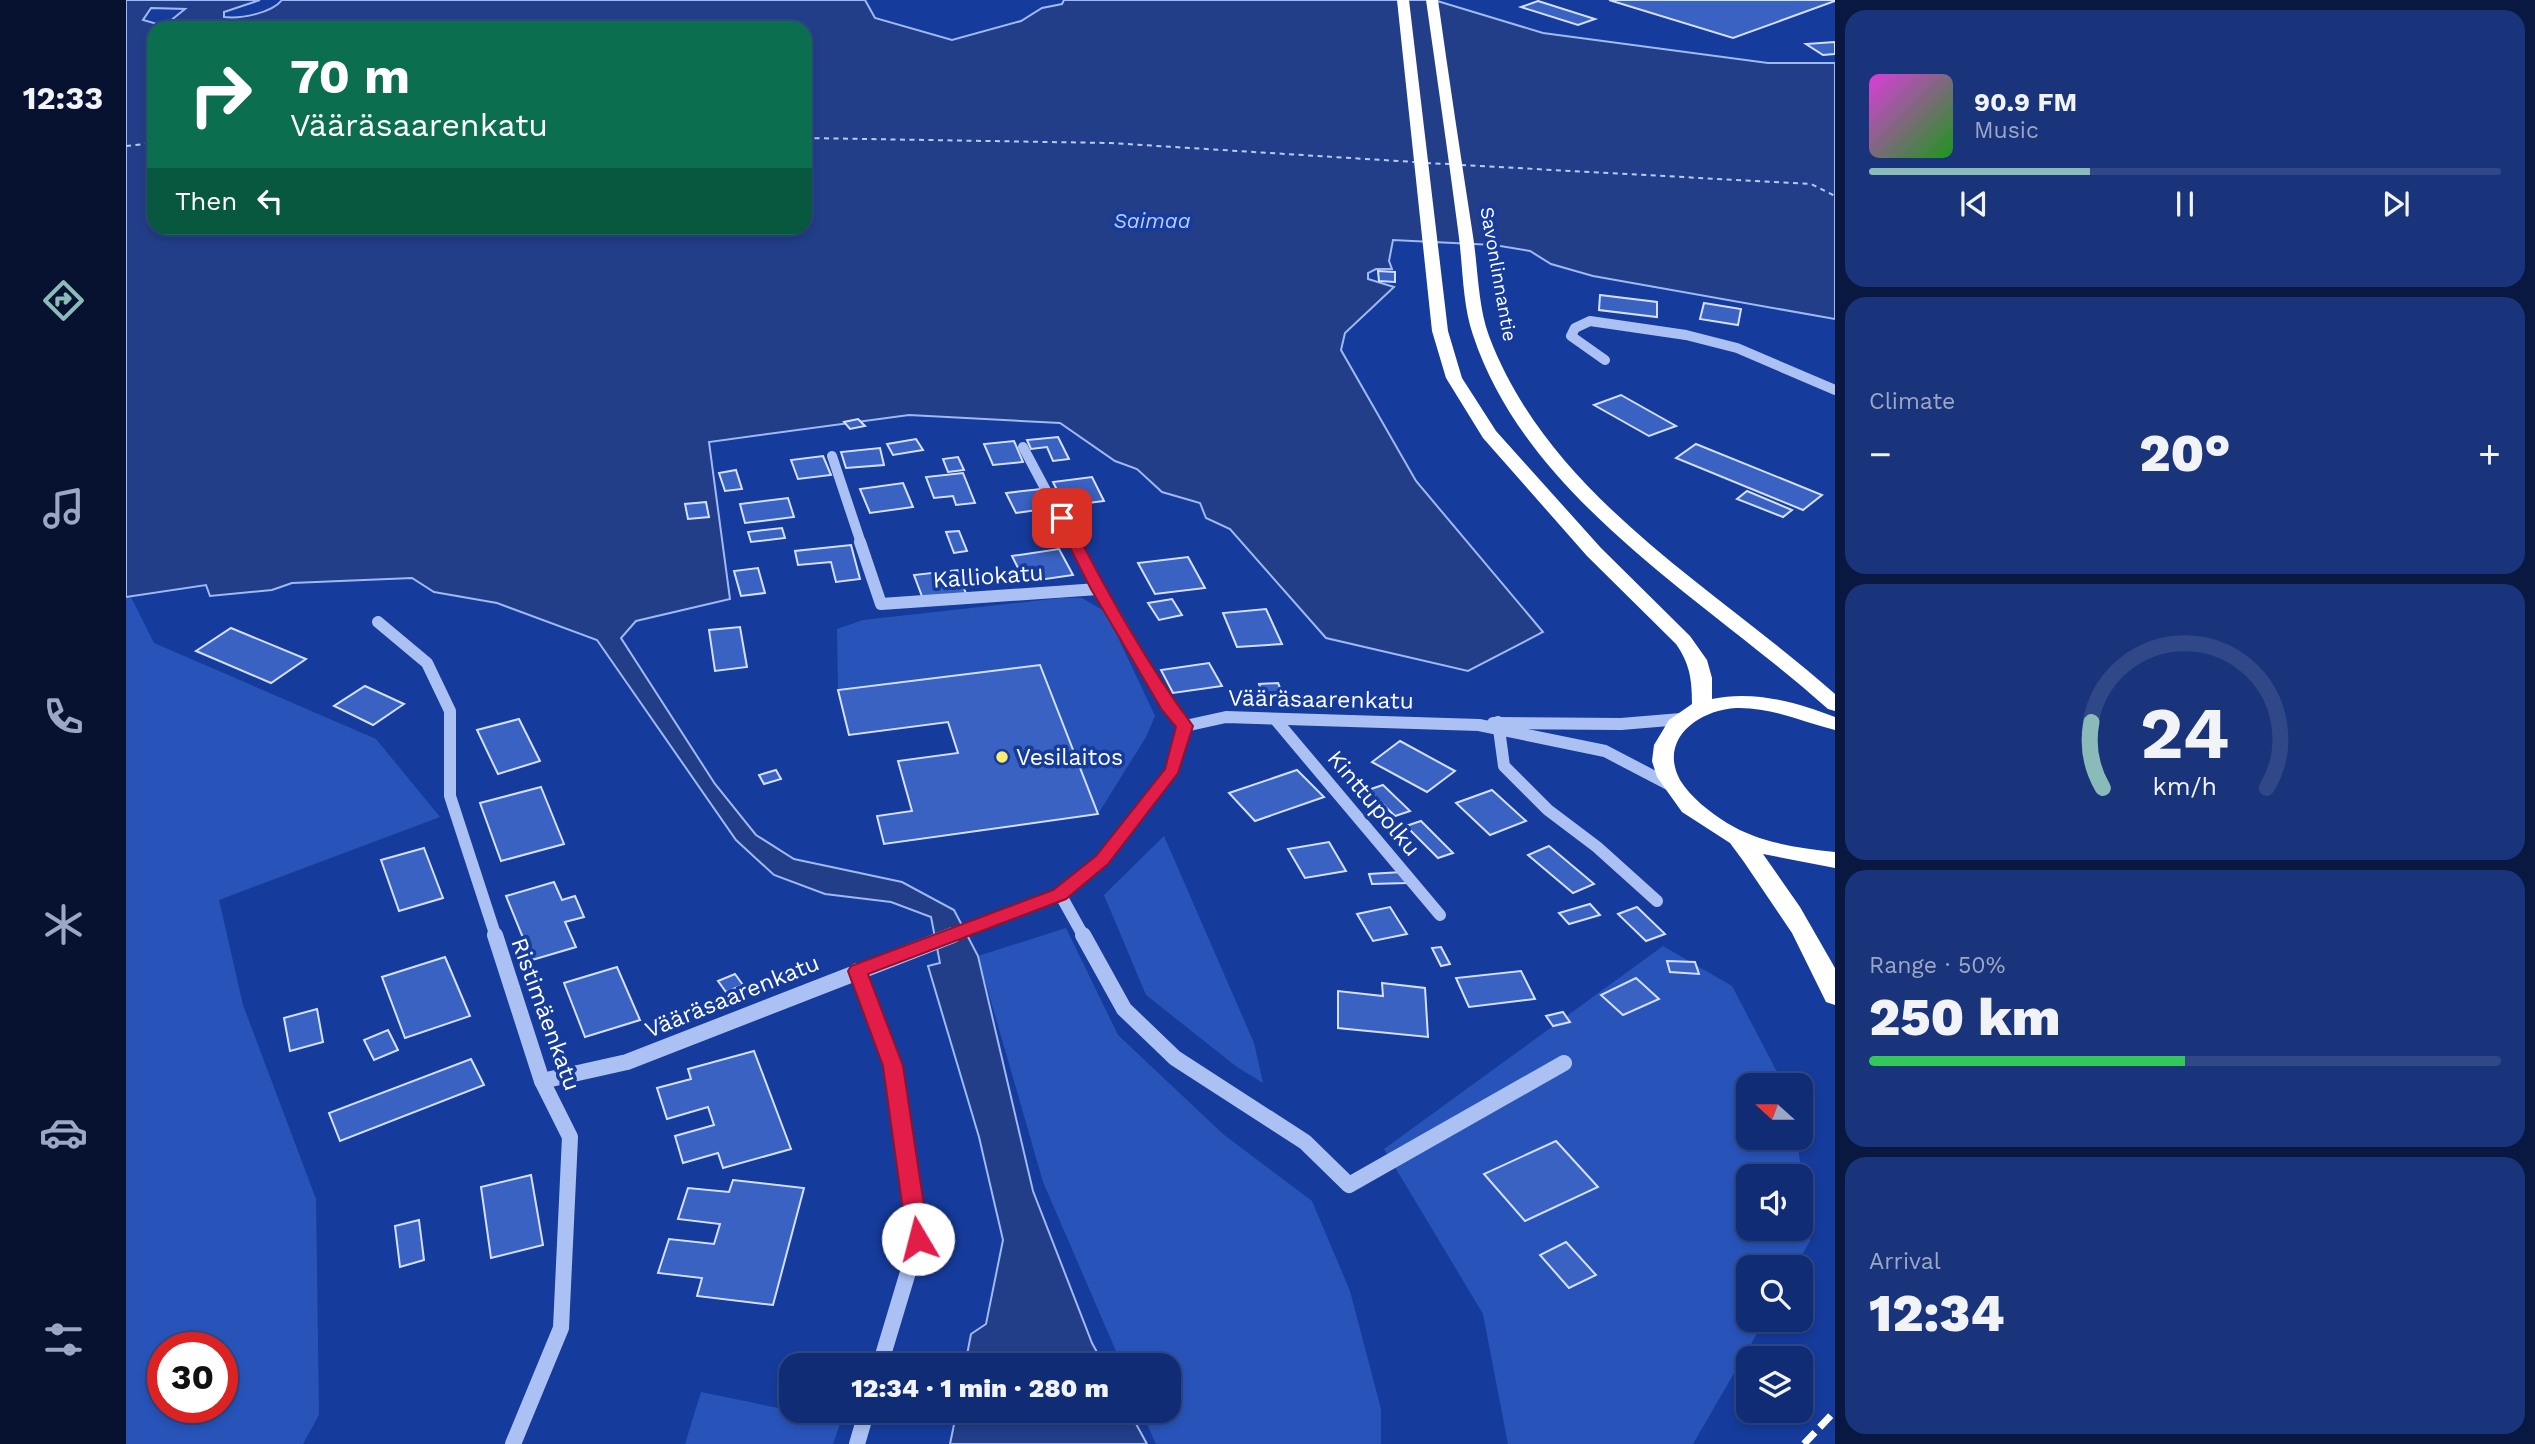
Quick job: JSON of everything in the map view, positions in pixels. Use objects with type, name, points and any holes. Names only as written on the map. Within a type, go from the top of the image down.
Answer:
[{"type":"highway","points":[[1404,0],[1440,331],[1454,378],[1489,434],[1594,552],[1690,650],[1702,678],[1702,707]]},
{"type":"highway","name":"Savonlinnantie","points":[[1432,0],[1480,333],[1497,374],[1518,411],[1552,457],[1597,506],[1835,705]]},
{"type":"highway","points":[[1835,723],[1772,705],[1743,702],[1702,707],[1681,719],[1667,736],[1662,751],[1663,766],[1671,785],[1703,816],[1737,838],[1789,853],[1835,860]]},
{"type":"highway","points":[[1737,838],[1783,895],[1805,931],[1835,996]]},
{"type":"street","points":[[1605,360],[1571,336],[1575,328],[1590,321],[1686,335],[1737,348],[1835,390]]},
{"type":"street","points":[[1023,447],[1098,589],[1170,710],[1185,726]]},
{"type":"street","name":"Kalliokatu","points":[[832,456],[881,604],[1098,589]]},
{"type":"street","name":"Ristimäenkatu","points":[[378,622],[427,663],[450,711],[450,796],[542,1081],[570,1137],[561,1328],[513,1444]]},
{"type":"street","name":"Vääräsaarenkatu","points":[[542,1081],[627,1062],[1060,894],[1102,860],[1173,770],[1185,726],[1226,717],[1498,726]]},
{"type":"street","name":"Kinttupolku","points":[[1275,719],[1440,915]]},
{"type":"street","points":[[1498,726],[1621,724],[1681,719]]},
{"type":"street","points":[[1498,726],[1605,751],[1671,785]]},
{"type":"street","points":[[1498,726],[1504,766],[1548,810],[1597,847],[1657,901]]},
{"type":"street","points":[[1060,894],[1124,1009],[1175,1058],[1305,1142],[1349,1185],[1564,1063]]},
{"type":"street","points":[[857,971],[893,1066],[918,1239],[884,1353]]},
{"type":"street","points":[[857,1444],[863,1423]]},
{"type":"shaded area","points":[[130,595],[154,643],[376,739],[440,817],[219,900],[243,1005],[316,1199],[319,1415],[303,1444],[126,1444],[126,597]]},
{"type":"shaded area","points":[[1082,598],[1106,612],[1155,716],[1146,737],[1098,814],[1040,665],[838,690],[837,629],[863,620]]},
{"type":"shaded area","points":[[1164,836],[1254,1043],[1263,1083],[1237,1067],[1146,995],[1104,895]]},
{"type":"shaded area","points":[[1066,928],[1118,1035],[1223,1134],[1312,1201],[1350,1291],[1381,1409],[1381,1444],[1156,1444],[1146,1423],[1181,1423],[1181,1353],[1117,1353],[1043,1182],[978,956]]},
{"type":"shaded area","points":[[1663,946],[1732,986],[1778,1073],[1736,1073],[1736,1150],[1799,1150],[1800,1164],[1736,1164],[1736,1241],[1810,1241],[1802,1255],[1736,1255],[1736,1332],[1758,1332],[1750,1346],[1736,1346],[1736,1370],[1693,1444],[1508,1444],[1483,1314],[1384,1149]]},
{"type":"shaded area","points":[[701,1392],[779,1408],[779,1423],[840,1423],[833,1444],[685,1444]]},
{"type":"water","name":"Saimaa","points":[[126,0],[260,0],[224,12],[224,17],[231,17],[264,12],[282,0],[865,0],[875,18],[952,40],[1021,21],[1042,8],[1062,4],[1064,0],[1434,0],[1543,33],[1768,63],[1835,63],[1835,319],[1593,276],[1551,264],[1530,251],[1494,245],[1393,240],[1389,261],[1392,269],[1376,269],[1368,273],[1368,279],[1394,287],[1345,333],[1341,350],[1416,481],[1543,632],[1468,671],[1326,638],[1230,529],[1206,518],[1200,503],[1162,492],[1137,469],[1115,461],[1060,423],[909,415],[709,442],[730,599],[636,621],[621,638],[715,784],[756,835],[794,859],[902,882],[954,910],[978,956],[1033,1191],[1097,1353],[967,1353],[971,1334],[986,1324],[1003,1240],[979,1137],[928,966],[940,963],[931,917],[891,902],[825,894],[774,875],[736,840],[597,640],[497,603],[434,592],[412,578],[292,583],[272,590],[210,596],[206,585],[126,597]]},
{"type":"water","points":[[954,1423],[1136,1423],[1147,1444],[950,1444]]},
{"type":"building","points":[[1609,0],[1835,0],[1835,1],[1733,38]]},
{"type":"building","points":[[1538,1],[1595,19],[1578,25],[1521,7]]},
{"type":"building","points":[[1835,42],[1835,54],[1823,55],[1806,44]]},
{"type":"building","points":[[1378,271],[1395,272],[1395,282],[1379,281]]},
{"type":"building","points":[[1600,295],[1657,302],[1657,317],[1599,310]]},
{"type":"building","points":[[1704,303],[1741,309],[1738,325],[1700,319]]},
{"type":"building","points":[[1621,395],[1676,426],[1649,436],[1594,405]]},
{"type":"building","points":[[858,419],[865,426],[850,429],[844,422]]},
{"type":"building","points":[[1058,437],[1069,459],[1053,461],[1047,447],[1031,449],[1027,440]]},
{"type":"building","points":[[916,439],[923,450],[893,455],[887,444]]},
{"type":"building","points":[[1014,441],[1023,462],[993,465],[984,444]]},
{"type":"building","points":[[1696,444],[1822,495],[1803,510],[1676,458]]},
{"type":"building","points":[[880,448],[884,465],[846,468],[841,452]]},
{"type":"building","points":[[823,456],[831,475],[798,479],[791,460]]},
{"type":"building","points":[[958,457],[964,470],[948,472],[943,459]]},
{"type":"building","points":[[736,470],[742,489],[725,491],[719,473]]},
{"type":"building","points":[[963,473],[975,503],[956,505],[953,496],[934,498],[926,477]]},
{"type":"building","points":[[1092,477],[1104,501],[1065,506],[1053,482]]},
{"type":"building","points":[[903,483],[913,507],[870,513],[860,489]]},
{"type":"building","points":[[1041,489],[1052,508],[1016,513],[1006,493]]},
{"type":"building","points":[[1747,491],[1792,510],[1783,517],[1737,499]]},
{"type":"building","points":[[788,498],[794,517],[745,523],[740,504]]},
{"type":"building","points":[[706,502],[709,517],[688,519],[685,504]]},
{"type":"building","points":[[782,528],[785,538],[751,542],[748,532]]},
{"type":"building","points":[[959,531],[967,551],[954,553],[946,532]]},
{"type":"building","points":[[851,545],[860,579],[836,582],[831,562],[798,565],[795,551]]},
{"type":"building","points":[[1059,549],[1073,575],[1025,582],[1012,556]]},
{"type":"building","points":[[1188,557],[1205,588],[1155,594],[1138,563]]},
{"type":"building","points":[[758,568],[765,593],[741,596],[734,571]]},
{"type":"building","points":[[958,570],[966,594],[923,599],[914,575]]},
{"type":"building","points":[[1172,599],[1182,615],[1159,620],[1148,603]]},
{"type":"building","points":[[1266,609],[1282,644],[1237,647],[1223,613]]},
{"type":"building","points":[[740,627],[747,667],[715,671],[709,630]]},
{"type":"building","points":[[231,628],[306,659],[271,683],[196,651]]},
{"type":"building","points":[[1209,663],[1222,686],[1173,693],[1161,670]]},
{"type":"building","name":"Vesilaitos","points":[[1040,665],[1098,814],[884,844],[877,816],[912,811],[898,761],[958,753],[948,722],[849,735],[838,690]]},
{"type":"building","points":[[1278,683],[1283,695],[1263,696],[1259,684]]},
{"type":"building","points":[[365,686],[404,704],[373,725],[334,706]]},
{"type":"building","points":[[519,719],[540,761],[498,774],[477,730]]},
{"type":"building","points":[[1400,741],[1455,771],[1427,792],[1372,762]]},
{"type":"building","points":[[776,770],[781,779],[764,784],[759,775]]},
{"type":"building","points":[[1297,770],[1324,797],[1255,821],[1229,793]]},
{"type":"building","points":[[1383,785],[1410,811],[1395,816],[1368,790]]},
{"type":"building","points":[[541,787],[564,844],[501,861],[480,803]]},
{"type":"building","points":[[1492,790],[1526,821],[1490,835],[1456,803]]},
{"type":"building","points":[[1421,821],[1453,853],[1438,858],[1406,826]]},
{"type":"building","points":[[1329,842],[1346,871],[1305,878],[1288,849]]},
{"type":"building","points":[[1549,846],[1594,884],[1573,893],[1528,855]]},
{"type":"building","points":[[424,848],[443,898],[399,911],[381,860]]},
{"type":"building","points":[[1402,872],[1406,883],[1372,884],[1369,874]]},
{"type":"building","points":[[554,882],[562,900],[575,896],[584,917],[565,922],[576,947],[532,960],[506,896]]},
{"type":"building","points":[[1590,904],[1600,915],[1569,924],[1559,913]]},
{"type":"building","points":[[1390,907],[1407,934],[1373,941],[1357,914]]},
{"type":"building","points":[[1637,907],[1665,934],[1646,941],[1618,914]]},
{"type":"building","points":[[1441,947],[1450,964],[1441,966],[1432,948]]},
{"type":"building","points":[[445,957],[470,1016],[405,1038],[382,977]]},
{"type":"building","points":[[1667,961],[1695,962],[1699,974],[1670,972]]},
{"type":"building","points":[[617,967],[640,1020],[585,1037],[564,983]]},
{"type":"building","points":[[1521,971],[1535,999],[1469,1007],[1456,978]]},
{"type":"building","points":[[735,974],[743,985],[726,992],[718,981]]},
{"type":"building","points":[[1636,978],[1659,999],[1623,1015],[1601,995]]},
{"type":"building","points":[[1382,983],[1425,988],[1428,1037],[1338,1028],[1338,991],[1383,996]]},
{"type":"building","points":[[317,1009],[323,1042],[290,1051],[284,1018]]},
{"type":"building","points":[[1563,1012],[1570,1022],[1553,1026],[1546,1016]]},
{"type":"building","points":[[388,1030],[398,1050],[374,1060],[364,1040]]},
{"type":"building","points":[[754,1051],[791,1149],[723,1168],[718,1153],[683,1163],[675,1136],[714,1125],[708,1107],[667,1119],[657,1088],[691,1079],[688,1069]]},
{"type":"building","points":[[471,1059],[484,1085],[340,1141],[329,1113]]},
{"type":"building","points":[[1556,1141],[1598,1187],[1525,1221],[1484,1174]]},
{"type":"building","points":[[531,1175],[543,1245],[491,1258],[481,1187]]},
{"type":"building","points":[[733,1180],[804,1188],[773,1305],[697,1296],[702,1278],[658,1273],[669,1239],[714,1244],[720,1224],[678,1219],[688,1188],[729,1192]]},
{"type":"building","points":[[419,1220],[424,1260],[400,1267],[395,1226]]},
{"type":"building","points":[[1566,1242],[1596,1275],[1569,1288],[1540,1255]]},
{"type":"ferry route","points":[[812,138],[1110,143],[1414,162]]},
{"type":"ferry route","points":[[126,146],[147,144]]},
{"type":"ferry route","points":[[1426,163],[1449,164]]},
{"type":"ferry route","points":[[1461,165],[1811,184],[1835,196]]},
{"type":"railway","points":[[1804,1444],[1835,1411]]},
{"type":"place","name":"Vesilaitos","points":[[1002,757]]},
{"type":"route","points":[[918,1239],[893,1066],[857,971],[1060,894],[1102,860],[1173,770],[1185,726],[1170,710],[1098,589],[1062,518]]}]
